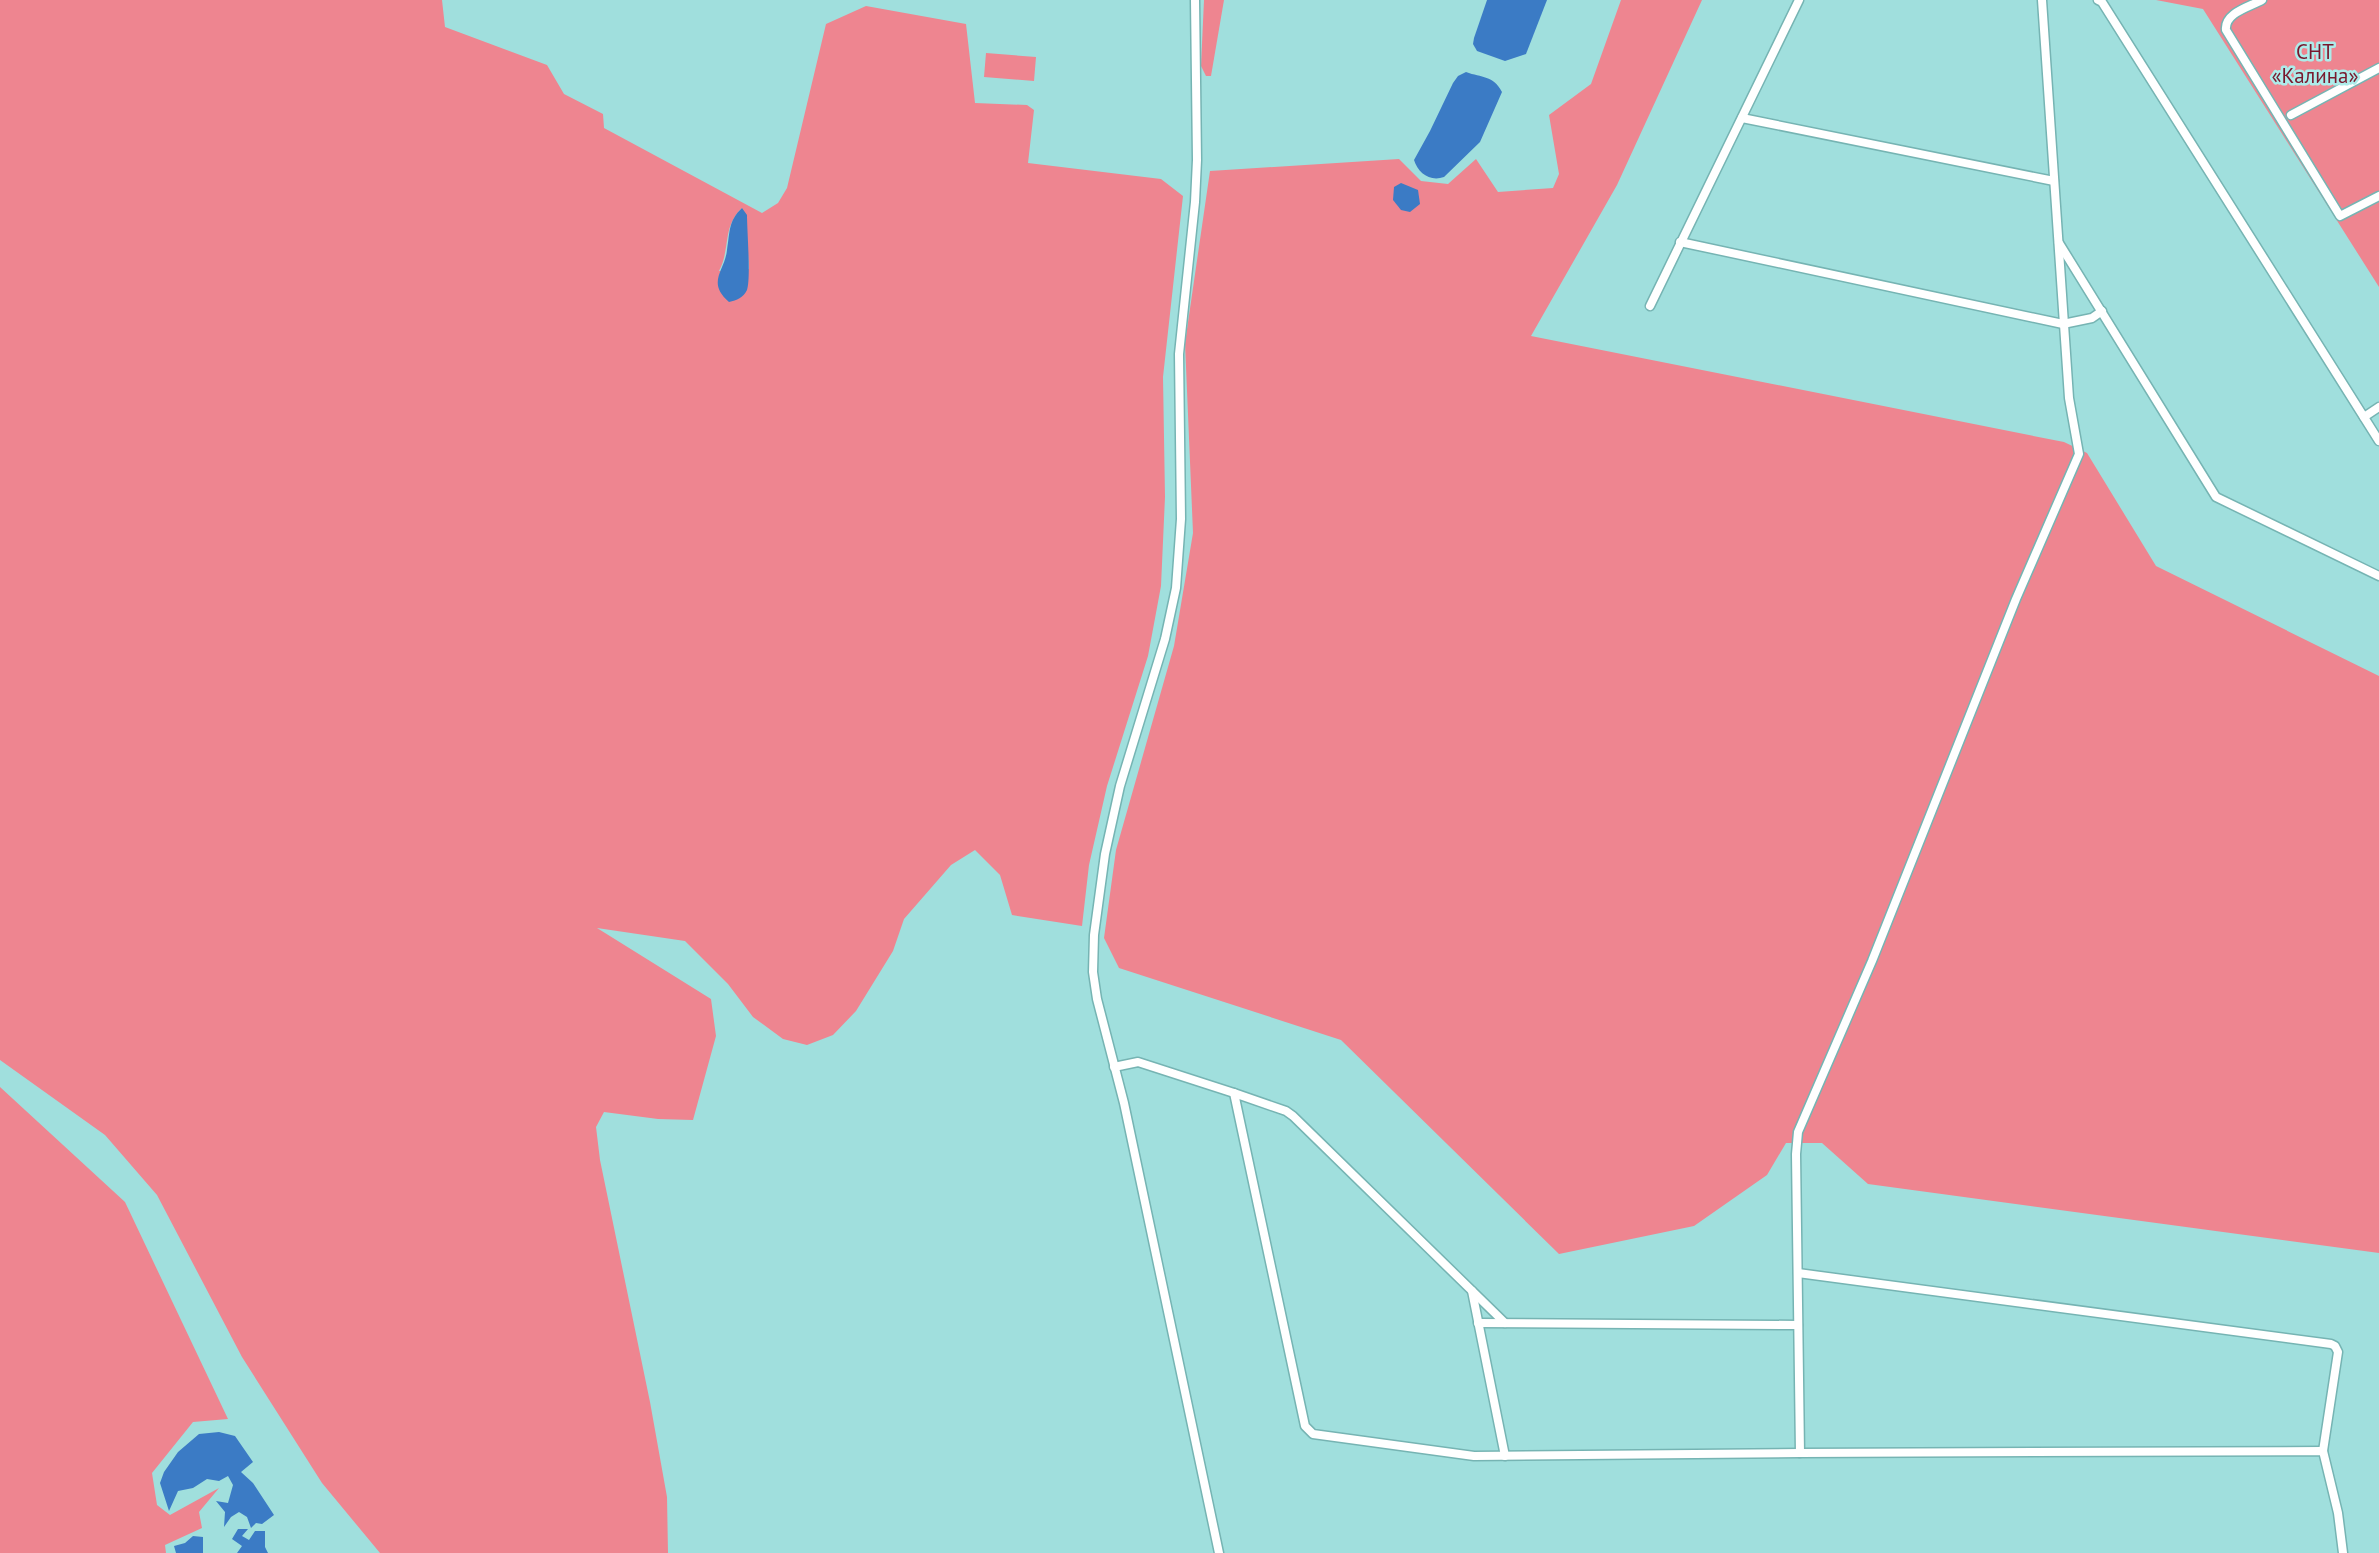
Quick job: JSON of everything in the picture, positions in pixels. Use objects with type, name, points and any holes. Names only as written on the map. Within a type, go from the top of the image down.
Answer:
[{"type":"street","points":[[1195,0],[1197,160],[1179,354],[1181,519],[1176,587],[1165,639],[1120,786],[1105,854],[1094,935],[1093,972],[1219,1553]]},
{"type":"street","points":[[1650,306],[1799,0]]},
{"type":"street","points":[[1800,1453],[1796,1154],[1800,1124],[1872,961],[2011,612],[2079,454],[2068,398],[2042,0]]},
{"type":"street","points":[[2098,0],[2102,2],[2379,441]]},
{"type":"street","points":[[2262,0],[2229,17],[2225,23],[2226,30],[2340,216],[2379,196]]},
{"type":"street","points":[[2291,115],[2379,68]]},
{"type":"street","points":[[1742,118],[2054,181]]},
{"type":"street","points":[[1680,242],[2063,324],[2092,318],[2102,311]]},
{"type":"street","points":[[2058,242],[2216,497],[2379,576]]},
{"type":"street","points":[[2364,417],[2379,407]]},
{"type":"street","points":[[1114,1067],[1138,1062],[1286,1111],[1506,1323]]},
{"type":"street","points":[[1234,1093],[1305,1426],[1313,1434],[1474,1456],[2323,1451]]},
{"type":"street","points":[[1798,1273],[2335,1346],[2338,1352],[2323,1451],[2338,1513],[2343,1553]]},
{"type":"street","points":[[1471,1289],[1505,1456]]},
{"type":"street","points":[[1478,1323],[1798,1325]]},
{"type":"green space","points":[[0,0],[442,0],[445,27],[547,65],[564,94],[603,114],[604,128],[762,213],[778,203],[787,188],[826,24],[866,6],[966,24],[975,103],[1027,105],[1034,110],[1028,163],[1161,179],[1183,196],[1163,377],[1165,497],[1161,586],[1148,656],[1107,786],[1089,865],[1082,926],[1012,915],[1000,875],[975,850],[951,865],[904,919],[893,951],[856,1011],[833,1035],[807,1045],[783,1039],[753,1017],[728,984],[685,941],[597,928],[711,999],[716,1036],[693,1120],[658,1119],[604,1112],[596,1127],[600,1160],[667,1497],[668,1553],[380,1553],[322,1483],[242,1357],[157,1195],[105,1135],[0,1060]],"holes":[[[742,208],[749,269],[719,271],[729,230]]]},
{"type":"green space","points":[[1204,0],[1224,0],[1211,76],[1206,76],[1201,66]]},
{"type":"green space","points":[[1621,0],[1702,0],[1617,185],[1531,336],[2064,442],[2087,453],[2156,566],[2379,676],[2379,1253],[1868,1184],[1822,1143],[1786,1143],[1767,1175],[1694,1226],[1559,1254],[1341,1040],[1119,968],[1104,938],[1116,850],[1174,646],[1193,533],[1185,343],[1210,171],[1399,159],[1421,181],[1448,184],[1476,159],[1498,192],[1553,188],[1559,174],[1549,115],[1591,84]]},
{"type":"green space","name":"СНТ «Калина»","points":[[2156,0],[2379,0],[2379,287],[2203,9]]},
{"type":"green space","points":[[986,53],[1036,57],[1034,81],[984,77]]},
{"type":"green space","points":[[0,1087],[125,1202],[228,1419],[193,1422],[152,1473],[157,1505],[170,1515],[219,1488],[199,1512],[202,1528],[165,1545],[166,1553],[0,1553]]},
{"type":"water","points":[[1487,0],[1547,0],[1526,54],[1505,61],[1477,51],[1473,44],[1474,38]]},
{"type":"water","points":[[1466,72],[1491,80],[1502,92],[1480,142],[1444,177],[1429,177],[1418,169],[1414,160],[1453,83],[1458,76]]},
{"type":"water","points":[[1401,183],[1418,190],[1420,204],[1410,212],[1401,210],[1393,200],[1394,187]]},
{"type":"water","points":[[742,208],[747,215],[748,284],[744,295],[729,302],[722,295],[718,282],[732,223]]},
{"type":"water","points":[[219,1432],[235,1436],[253,1462],[241,1472],[253,1483],[274,1515],[262,1524],[256,1523],[251,1528],[247,1517],[239,1512],[231,1517],[224,1527],[225,1512],[216,1501],[228,1503],[233,1485],[228,1476],[219,1481],[207,1479],[193,1488],[178,1491],[169,1511],[160,1483],[164,1472],[178,1452],[199,1434]]},
{"type":"water","points":[[238,1529],[248,1529],[242,1536],[249,1540],[255,1531],[265,1531],[265,1547],[268,1553],[237,1553],[242,1546],[232,1539]]},
{"type":"water","points":[[193,1536],[203,1537],[203,1553],[176,1553],[174,1546],[185,1543]]}]
